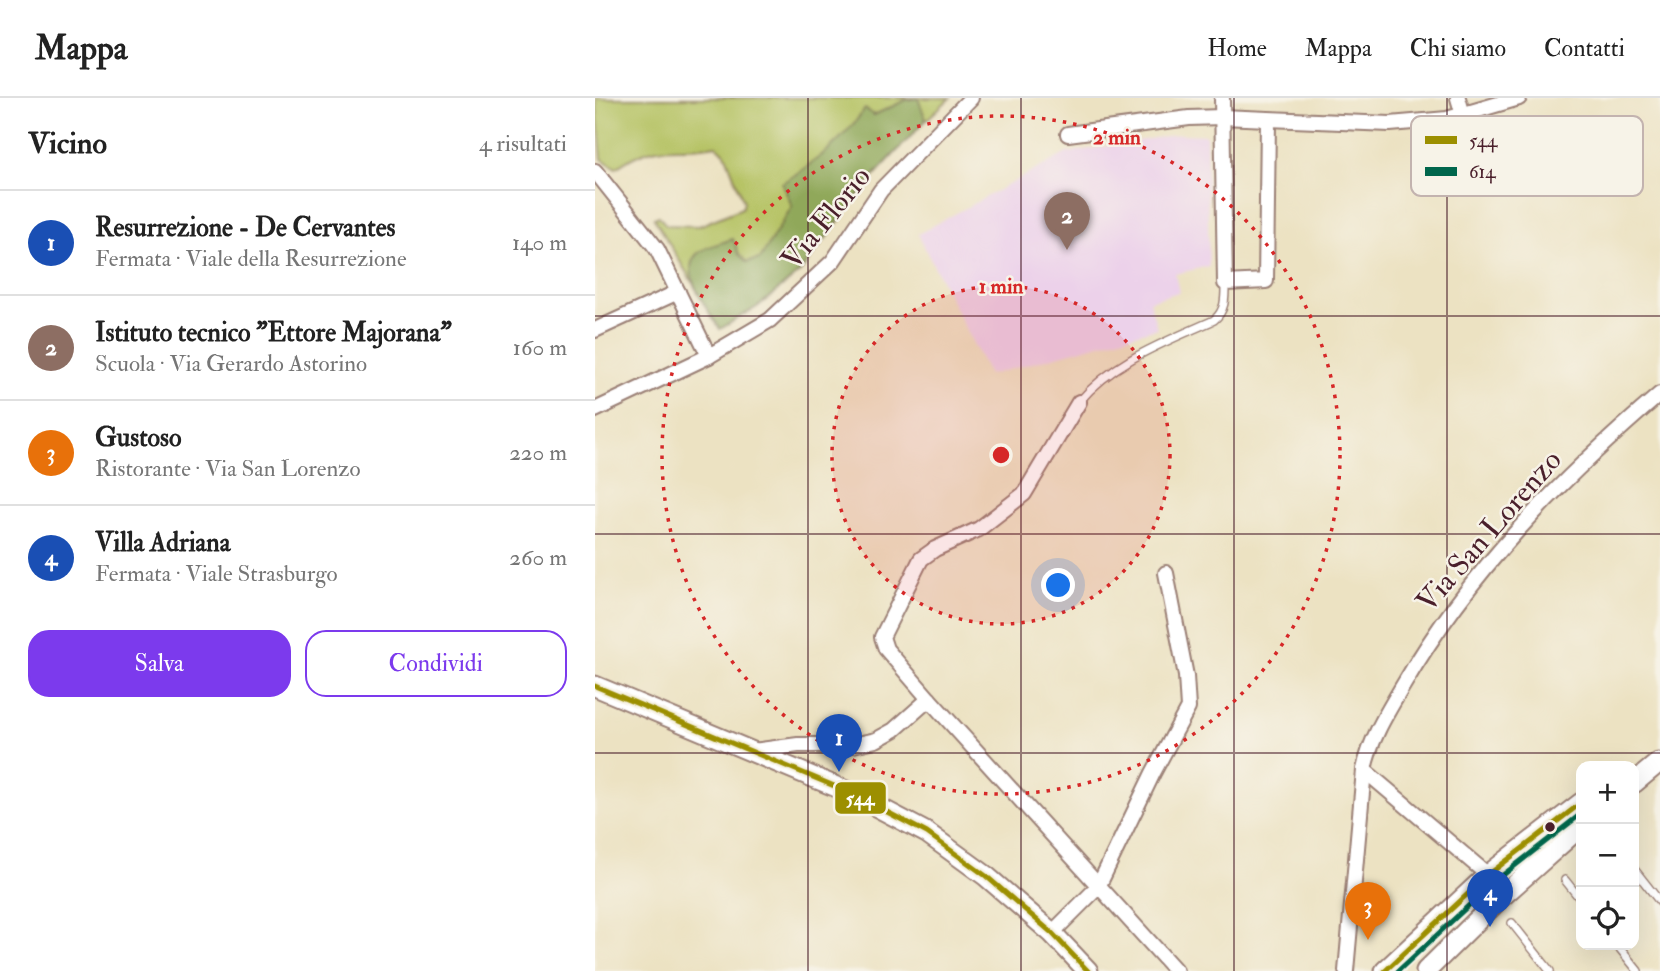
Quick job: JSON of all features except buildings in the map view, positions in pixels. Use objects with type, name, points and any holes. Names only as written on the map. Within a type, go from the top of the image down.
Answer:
[{"type":"street","name":"Via Florio","points":[[595,410],[711,355],[770,320],[834,261],[881,190],[971,98]]},
{"type":"street","points":[[1221,98],[1225,283],[1266,281],[1268,121]]},
{"type":"street","points":[[1458,98],[1463,115]]},
{"type":"street","points":[[1455,116],[1515,99]]},
{"type":"street","points":[[1069,134],[1189,118],[1390,124],[1411,121]]},
{"type":"street","points":[[595,171],[657,248],[711,355]]},
{"type":"street","points":[[595,330],[678,292]]},
{"type":"street","name":"Via San Lorenzo","points":[[1346,971],[1364,770],[1372,741],[1392,703],[1434,634],[1466,589],[1549,495],[1660,394]]},
{"type":"street","points":[[1079,402],[1024,494],[979,529],[935,549],[921,559],[882,637],[886,649],[929,699],[1176,971]]},
{"type":"street","points":[[1052,933],[1098,887],[1188,708],[1186,676],[1166,573]]},
{"type":"street","points":[[595,686],[851,793],[927,834],[986,876],[1052,933],[1088,971]]},
{"type":"street","points":[[751,751],[798,744],[853,745],[876,740],[894,730],[929,699]]},
{"type":"street","points":[[1639,773],[1659,763]]},
{"type":"street","points":[[1639,779],[1659,763]]},
{"type":"street","points":[[1364,770],[1487,875]]},
{"type":"street","points":[[1385,971],[1487,875],[1576,807]]},
{"type":"street","points":[[1426,971],[1576,830]]},
{"type":"street","points":[[1519,849],[1525,848],[1534,852],[1537,861],[1535,867]]},
{"type":"lane","points":[[1079,402],[1092,387],[1126,361],[1214,320],[1221,314],[1225,302],[1225,283]]},
{"type":"lane","points":[[1639,875],[1660,902]]},
{"type":"lane","points":[[1565,880],[1576,894]]},
{"type":"lane","points":[[1512,923],[1551,971]]},
{"type":"lane","points":[[1621,950],[1638,971]]},
{"type":"shaded area","points":[[1179,134],[1206,135],[1209,266],[1175,274],[1179,292],[1149,301],[1157,328],[989,375],[918,234],[1067,153]]},
{"type":"green space","points":[[596,98],[950,98],[908,137],[871,179],[799,273],[757,307],[720,329],[654,218],[659,216],[666,225],[699,226],[742,208],[744,202],[725,153],[716,145],[655,149],[631,158],[616,168],[602,159]]},
{"type":"green space","points":[[918,98],[926,120],[871,179],[799,273],[757,307],[720,329],[693,281],[692,262],[697,254],[733,239],[739,254],[747,262],[760,259],[792,206],[782,183],[827,150],[865,109],[874,115],[906,100]]},
{"type":"transit line","name":"544","points":[[595,686],[851,793],[927,833],[986,876],[1052,933],[1088,971]]},
{"type":"transit line","name":"544","points":[[1385,971],[1488,875],[1576,807]]},
{"type":"transit line","name":"614","points":[[1398,971],[1494,882],[1576,818]]},
{"type":"place","name":"Istituto tecnico \"Ettore Majorana\"","points":[[1067,250]]},
{"type":"place","name":"Resurrezione - De Cervantes","points":[[839,772]]},
{"type":"place","name":"Villa Adriana","points":[[1490,927]]},
{"type":"place","name":"Gustoso","points":[[1368,940]]}]
